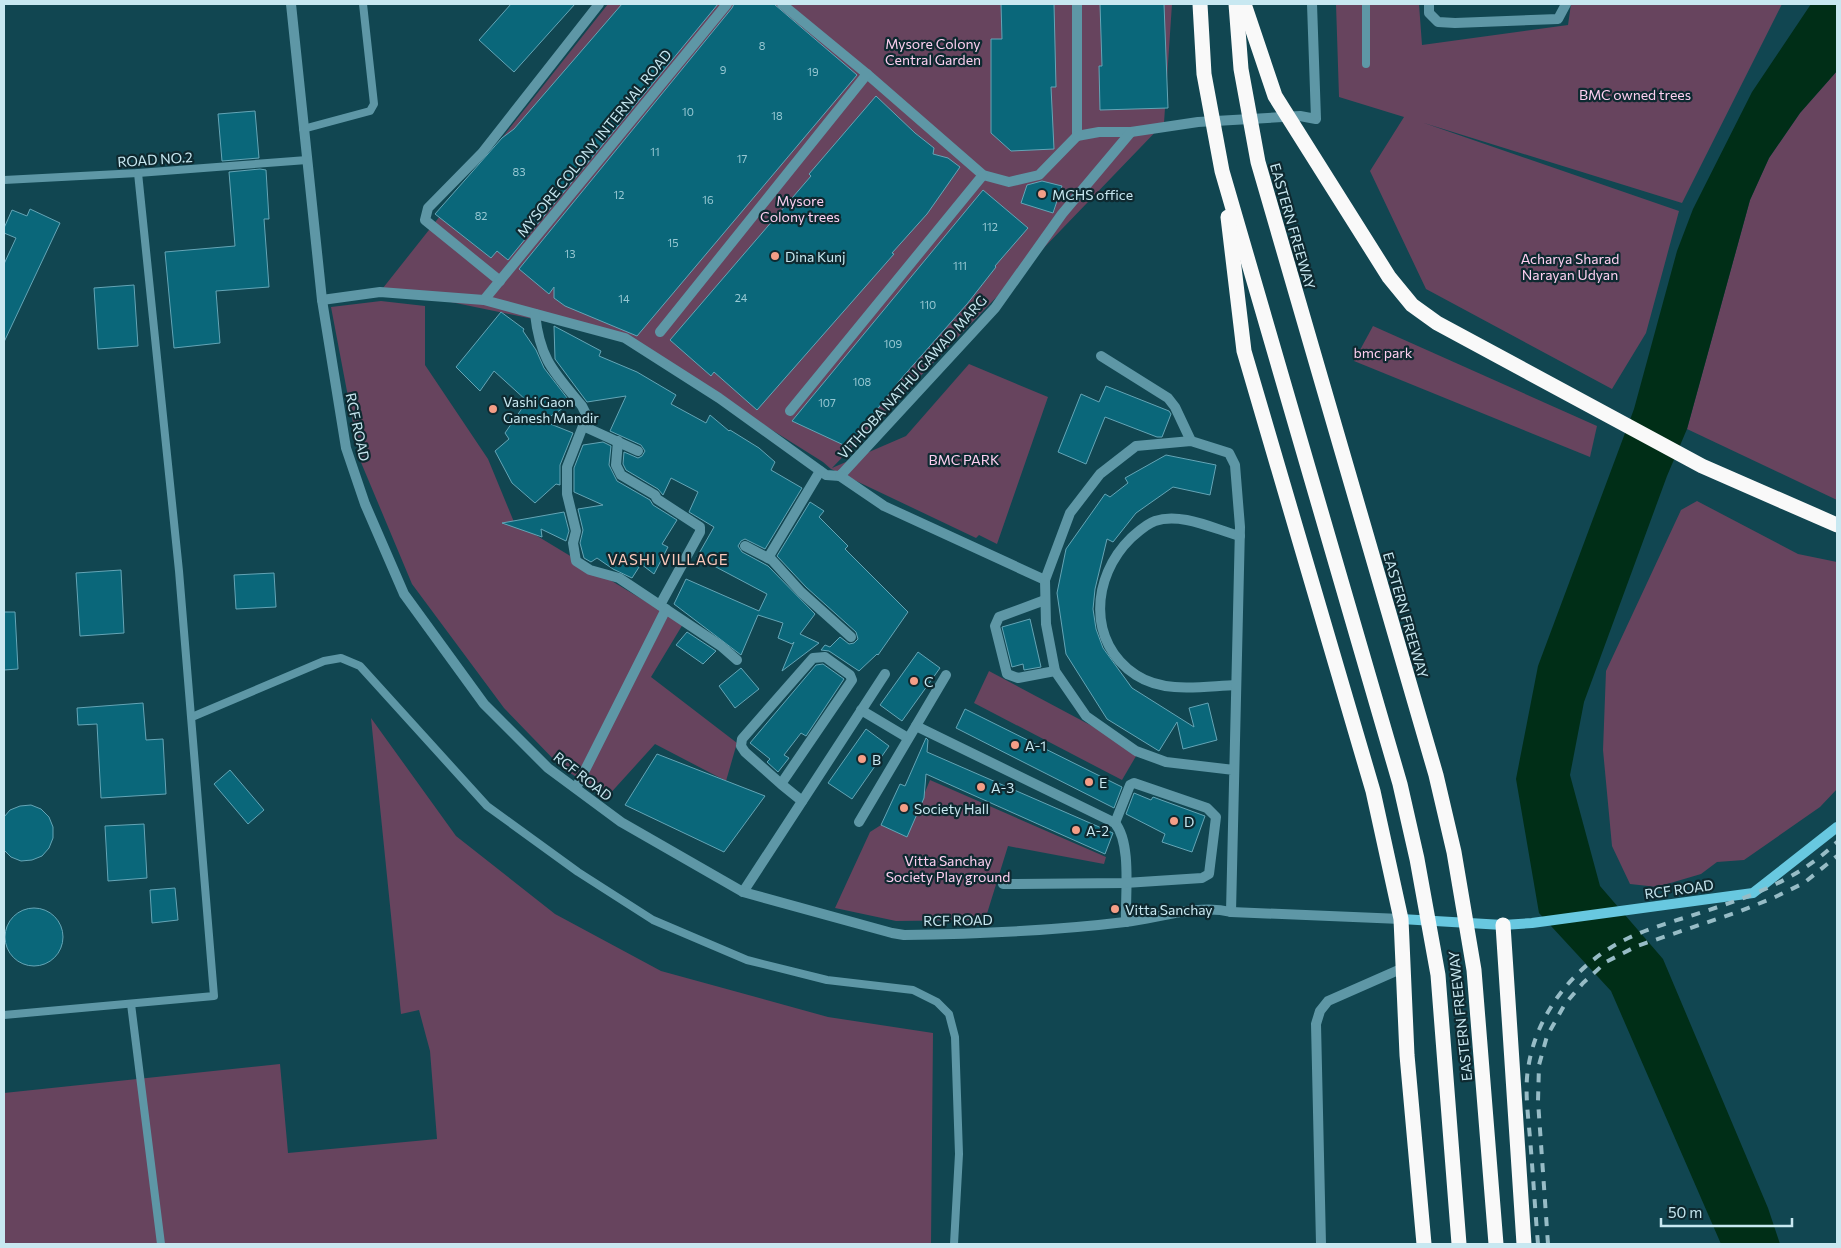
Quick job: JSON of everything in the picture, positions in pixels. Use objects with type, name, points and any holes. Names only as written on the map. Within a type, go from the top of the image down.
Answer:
[{"type":"highway","name":"EASTERN FREEWAY","points":[[1200,4],[1204,74],[1222,171],[1400,784],[1418,859],[1438,975],[1459,1244]]},
{"type":"highway","name":"EASTERN FREEWAY","points":[[1236,4],[1241,70],[1258,162],[1436,775],[1454,852],[1474,970],[1496,1244]]},
{"type":"highway","points":[[1244,4],[1275,96],[1376,258],[1412,305],[1437,323],[1576,400],[1702,466],[1837,525]]},
{"type":"highway","points":[[1222,171],[1244,350],[1373,791],[1401,919],[1406,1055],[1424,1244]]},
{"type":"highway","points":[[1503,925],[1524,1244]]},
{"type":"main road","name":"RCF ROAD","points":[[1401,919],[1503,925],[1532,923],[1753,893],[1837,827]]},
{"type":"street","name":"RCF ROAD","points":[[291,4],[322,300],[346,448],[365,504],[404,594],[484,704],[548,768],[621,822],[743,892],[904,935],[1023,932],[1126,922],[1213,909],[1231,912],[1401,919]]},
{"type":"street","points":[[500,281],[425,220],[428,208],[482,153],[599,4]]},
{"type":"street","name":"MYSORE COLONY INTERNAL ROAD","points":[[484,300],[726,4]]},
{"type":"street","points":[[782,4],[984,175],[1009,182],[1039,175],[1077,136],[1099,132],[1131,132],[1198,122],[1300,116],[1316,119],[1312,4]]},
{"type":"street","points":[[1077,4],[1077,136]]},
{"type":"street","points":[[1429,4],[1429,13],[1438,22],[1455,23],[1558,19],[1566,4]]},
{"type":"street","points":[[660,332],[867,74]]},
{"type":"street","name":"VITHOBA NATHU GAWAD MARG","points":[[322,300],[380,292],[484,300],[625,338],[719,398],[826,475],[840,476],[995,308],[1062,214],[1131,132]]},
{"type":"street","points":[[790,411],[984,175]]},
{"type":"street","points":[[535,314],[537,333],[546,361],[582,406],[586,414],[567,466],[567,494],[576,531],[573,543],[576,561],[590,570],[619,578],[721,646],[738,660]]},
{"type":"street","points":[[1101,356],[1168,398],[1175,407],[1191,441]]},
{"type":"street","points":[[583,426],[638,451]]},
{"type":"street","points":[[576,788],[700,532],[700,526],[621,475],[616,465],[618,441]]},
{"type":"street","points":[[1231,912],[1240,536],[1235,465],[1229,452],[1191,441],[1136,446],[1100,474],[1070,513],[1045,580],[1046,624],[1055,671],[1086,716],[1136,751],[1166,762],[1234,770]]},
{"type":"street","points":[[768,558],[820,471]]},
{"type":"street","points":[[840,476],[884,506],[1045,580]]},
{"type":"street","points":[[1236,685],[1167,687],[1137,676],[1115,658],[1103,634],[1100,609],[1101,586],[1109,565],[1124,545],[1140,530],[1154,521],[1176,518],[1240,536]]},
{"type":"street","points":[[745,546],[773,561],[801,592],[851,637]]},
{"type":"street","points":[[1045,600],[999,617],[995,626],[1007,674],[1018,678],[1055,671]]},
{"type":"street","points":[[782,784],[852,680],[850,675],[825,657],[813,658],[742,740],[741,746],[745,752],[782,784],[802,801]]},
{"type":"street","points":[[743,892],[885,674]]},
{"type":"street","points":[[858,822],[946,675]]},
{"type":"street","points":[[861,710],[908,738]]},
{"type":"street","points":[[916,726],[1115,822],[1122,831],[1123,840],[1126,922]]},
{"type":"street","points":[[1003,884],[1126,883],[1202,878],[1209,874],[1216,817],[1212,811],[1134,783],[1130,786],[1115,822]]},
{"type":"street","points":[[1321,1244],[1316,1024],[1320,1011],[1328,1000],[1403,968]]},
{"type":"lane","points":[[303,129],[366,114],[374,104],[363,4]]},
{"type":"lane","points":[[1366,4],[1366,64]]},
{"type":"lane","name":"ROAD NO.2","points":[[4,180],[138,173],[307,160]]},
{"type":"lane","points":[[4,1015],[214,996],[179,571],[138,173]]},
{"type":"lane","points":[[192,717],[324,661],[342,658],[360,666],[488,806],[578,872],[653,920],[747,960],[827,980],[914,990],[937,1002],[949,1014],[955,1037],[959,1154],[954,1244]]},
{"type":"lane","points":[[131,1004],[161,1244]]},
{"type":"green space","name":"Mysore Colony trees","points":[[608,4],[1172,4],[1164,123],[832,468],[906,436],[969,364],[1048,397],[997,544],[979,535],[976,538],[831,469],[823,462],[625,338],[383,288]]},
{"type":"green space","points":[[1336,4],[1419,4],[1422,45],[1568,25],[1571,4],[1782,4],[1682,203],[1424,123],[1679,211],[1646,333],[1612,389],[1426,289],[1370,171],[1404,117],[1339,97]]},
{"type":"green space","points":[[1837,71],[1837,500],[1687,429],[1750,200],[1769,158],[1800,113]]},
{"type":"green space","points":[[381,301],[425,306],[425,365],[488,459],[514,522],[683,624],[651,677],[737,743],[726,781],[655,744],[607,797],[561,767],[504,708],[412,584],[360,460],[331,307]]},
{"type":"green space","name":"bmc park","points":[[1373,326],[1597,426],[1590,457],[1354,361]]},
{"type":"green space","points":[[1697,501],[1798,554],[1837,562],[1837,789],[1820,807],[1744,860],[1717,862],[1701,874],[1657,887],[1630,884],[1612,846],[1603,750],[1606,671],[1681,510]]},
{"type":"green space","points":[[989,671],[1139,751],[1122,780],[974,703]]},
{"type":"green space","points":[[371,718],[456,836],[555,914],[661,971],[828,1017],[933,1033],[931,1244],[4,1244],[4,1093],[280,1064],[288,1153],[437,1139],[430,1051],[419,1010],[401,1014]]},
{"type":"green space","name":"Vitta Sanchay Society Play ground","points":[[930,780],[1106,857],[1104,864],[1008,846],[985,920],[896,921],[835,908],[870,832],[881,825],[907,836]]},
{"type":"shaded area","points":[[1811,4],[1837,4],[1837,71],[1800,113],[1769,158],[1750,200],[1687,429],[1667,476],[1584,702],[1570,775],[1600,886],[1663,959],[1768,1208],[1780,1244],[1721,1244],[1611,991],[1539,913],[1516,779],[1538,666],[1634,409],[1677,251],[1693,209],[1752,92]]},
{"type":"building","points":[[511,4],[575,4],[514,72],[479,40]]},
{"type":"building","points":[[622,4],[718,4],[508,260],[497,251],[491,258],[435,214],[502,138],[514,129]]},
{"type":"building","points":[[734,4],[774,4],[857,75],[637,336],[565,306],[554,298],[554,287],[549,294],[519,269]]},
{"type":"building","points":[[1001,4],[1054,4],[1056,87],[1051,87],[1054,149],[1011,151],[991,133],[991,39],[1002,39]]},
{"type":"building","points":[[1100,4],[1164,4],[1168,108],[1100,110],[1099,66],[1102,66]]},
{"type":"building","points":[[876,96],[915,133],[934,148],[933,154],[948,158],[960,167],[927,214],[892,253],[894,254],[757,410],[714,372],[711,376],[670,340],[811,176],[809,174]]},
{"type":"building","points":[[255,111],[259,158],[222,161],[218,114]]},
{"type":"building","points":[[266,170],[269,219],[264,219],[269,287],[216,291],[220,343],[174,348],[165,252],[235,246],[229,172]]},
{"type":"building","name":"MCHS office","points":[[1042,181],[1062,186],[1053,213],[1021,203],[1027,185]]},
{"type":"building","points":[[983,190],[1028,228],[995,266],[967,304],[900,380],[848,447],[792,421]]},
{"type":"building","points":[[30,209],[60,223],[4,342],[4,264],[16,238],[4,233],[4,228],[12,210],[27,216]]},
{"type":"building","points":[[134,285],[138,346],[98,349],[94,288]]},
{"type":"building","points":[[501,312],[524,329],[523,331],[536,350],[544,368],[571,403],[543,421],[573,433],[560,465],[560,485],[556,484],[535,503],[512,483],[495,451],[509,439],[505,433],[527,401],[494,371],[480,391],[456,367]]},
{"type":"building","points":[[554,326],[601,351],[599,356],[637,372],[676,395],[671,404],[706,423],[710,415],[729,431],[759,448],[775,462],[771,470],[802,488],[765,549],[745,539],[738,546],[742,552],[768,566],[815,614],[800,634],[819,643],[782,671],[794,642],[792,644],[778,638],[783,623],[758,615],[741,655],[674,604],[686,579],[759,611],[767,594],[697,557],[714,527],[689,512],[698,492],[671,478],[663,495],[658,489],[626,470],[623,464],[624,452],[638,458],[645,451],[641,445],[610,431],[626,396],[587,402],[555,359]]},
{"type":"building","points":[[1106,386],[1169,411],[1171,414],[1162,437],[1157,437],[1105,417],[1086,464],[1058,452],[1081,394],[1099,402]]},
{"type":"building","points":[[603,442],[611,446],[609,465],[617,481],[650,500],[653,505],[677,520],[662,544],[668,547],[654,574],[641,564],[632,578],[613,569],[597,558],[591,562],[584,558],[580,543],[583,530],[578,509],[603,505],[574,492],[574,468],[583,445]]},
{"type":"building","points":[[1166,455],[1216,465],[1210,495],[1173,487],[1136,513],[1113,542],[1107,539],[1095,589],[1093,609],[1096,629],[1103,648],[1132,688],[1194,727],[1189,708],[1208,703],[1217,740],[1183,749],[1177,722],[1159,751],[1107,719],[1066,654],[1057,593],[1066,549],[1105,494],[1110,497],[1128,483],[1125,478]]},
{"type":"building","points":[[810,502],[824,511],[819,517],[848,546],[845,549],[908,612],[878,655],[859,671],[829,651],[821,650],[825,645],[830,647],[840,637],[849,644],[854,643],[858,639],[856,632],[806,587],[777,556]]},
{"type":"building","points":[[564,512],[569,531],[566,541],[541,529],[542,537],[502,523]]},
{"type":"building","points":[[121,570],[124,633],[80,636],[76,573]]},
{"type":"building","points":[[274,573],[276,607],[236,609],[234,575]]},
{"type":"building","points":[[4,612],[15,612],[18,669],[4,670]]},
{"type":"building","points":[[1030,619],[1041,667],[1024,670],[1023,664],[1012,667],[1002,627]]},
{"type":"building","points":[[687,632],[716,651],[703,664],[676,645]]},
{"type":"building","name":"C","points":[[918,652],[940,668],[902,721],[880,705]]},
{"type":"building","points":[[823,664],[844,679],[806,736],[801,733],[784,755],[789,758],[778,772],[767,762],[770,759],[750,743],[816,665]]},
{"type":"building","points":[[741,668],[759,689],[735,708],[719,686]]},
{"type":"building","points":[[143,703],[146,740],[163,739],[166,794],[101,798],[97,724],[78,725],[77,708]]},
{"type":"building","name":"A-1","points":[[965,709],[1122,787],[1114,808],[956,728]]},
{"type":"building","name":"B","points":[[866,729],[889,746],[852,799],[828,783]]},
{"type":"building","points":[[926,738],[928,740],[927,752],[1113,833],[1105,854],[926,774],[924,798],[907,837],[881,825],[900,784],[905,786]]},
{"type":"building","points":[[657,754],[765,796],[724,852],[625,805]]},
{"type":"building","points":[[230,770],[264,810],[248,824],[214,784]]},
{"type":"building","name":"D","points":[[1134,793],[1151,800],[1153,797],[1205,816],[1192,852],[1162,842],[1165,834],[1126,814]]},
{"type":"building","points":[[31,805],[41,809],[49,817],[53,827],[53,838],[49,848],[42,856],[32,860],[21,861],[11,857],[4,850],[4,817],[10,810],[20,806]]},
{"type":"building","points":[[144,824],[147,878],[108,881],[105,826]]},
{"type":"building","points":[[175,888],[178,920],[152,923],[150,890]]},
{"type":"building","points":[[28,908],[40,908],[55,916],[63,931],[63,943],[55,958],[40,966],[28,966],[13,958],[5,943],[5,931],[13,916]]},
{"type":"railway","points":[[1538,1244],[1527,1081],[1534,1042],[1553,1004],[1580,971],[1614,945],[1647,930],[1730,903],[1768,888],[1804,868],[1837,842]]},
{"type":"railway","points":[[1548,1244],[1538,1101],[1539,1065],[1547,1036],[1565,1004],[1583,983],[1606,962],[1637,946],[1738,912],[1773,898],[1804,883],[1837,856]]},
{"type":"place","name":"MCHS office","points":[[1042,194]]},
{"type":"place","name":"Dina Kunj","points":[[775,256]]},
{"type":"place","name":"Vashi Gaon Ganesh Mandir","points":[[493,409]]},
{"type":"place","name":"C","points":[[914,681]]},
{"type":"place","name":"A-1","points":[[1015,745]]},
{"type":"place","name":"B","points":[[862,759]]},
{"type":"place","name":"E","points":[[1089,782]]},
{"type":"place","name":"A-3","points":[[981,787]]},
{"type":"place","name":"Society Hall","points":[[904,808]]},
{"type":"place","name":"D","points":[[1174,821]]},
{"type":"place","name":"A-2","points":[[1076,830]]},
{"type":"place","name":"Vitta Sanchay","points":[[1115,909]]},
{"type":"district","name":"VASHI VILLAGE","points":[[668,559]]},
{"type":"park label","name":"Mysore Colony Central Garden","points":[[933,52]]},
{"type":"park label","name":"BMC owned trees","points":[[1635,94]]},
{"type":"park label","name":"Acharya Sharad Narayan Udyan","points":[[1570,266]]},
{"type":"park label","name":"BMC PARK","points":[[964,459]]}]
